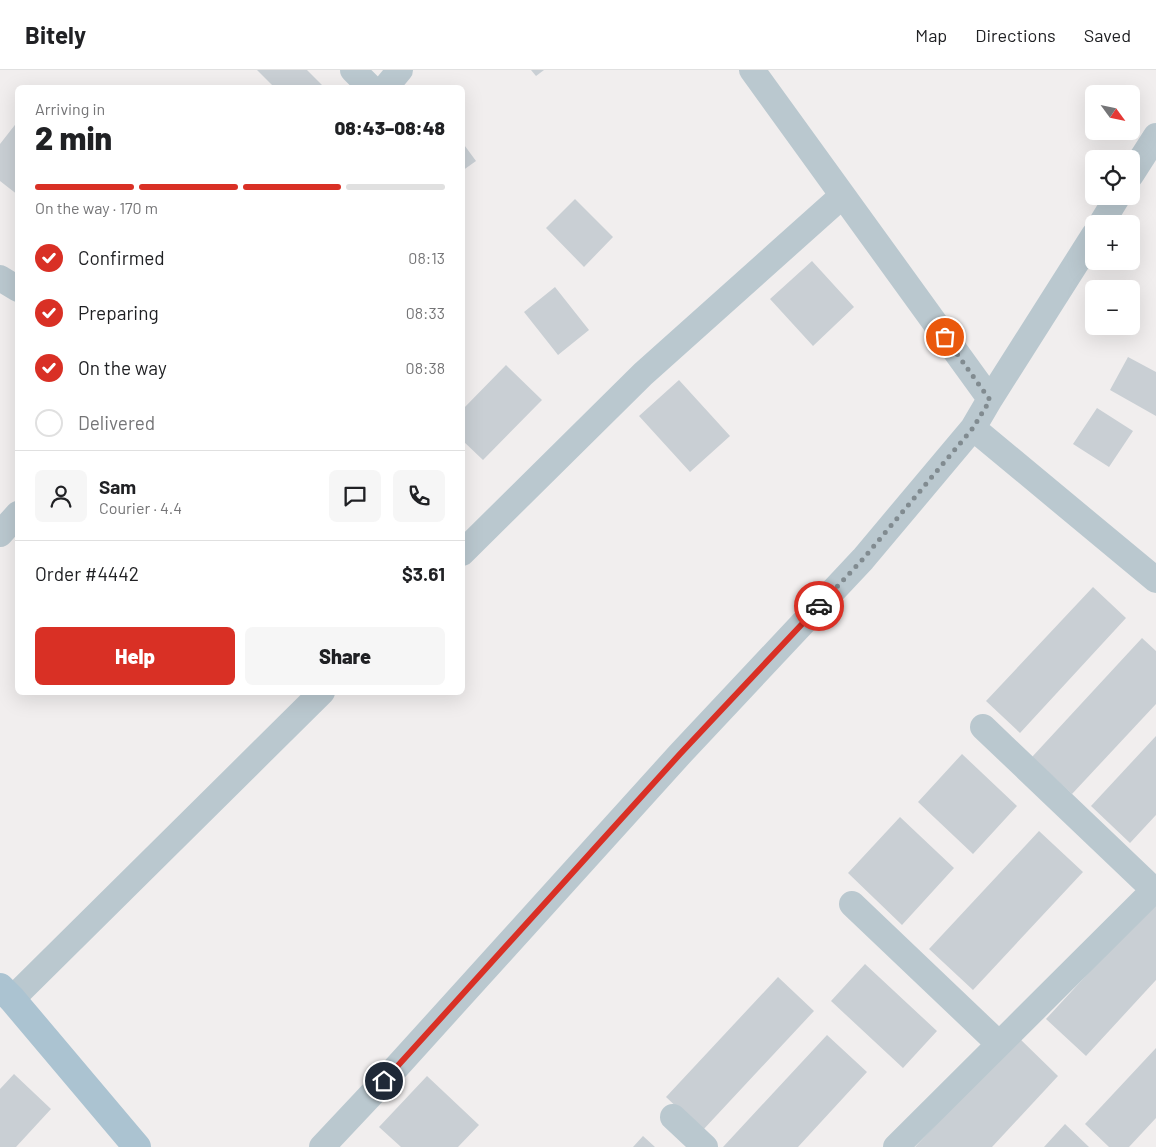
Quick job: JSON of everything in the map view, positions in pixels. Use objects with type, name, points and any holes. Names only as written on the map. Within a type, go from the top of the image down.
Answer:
[{"type":"main road","points":[[6,993],[137,1147]]},
{"type":"street","points":[[353,70],[368,85]]},
{"type":"street","points":[[388,85],[400,70]]},
{"type":"street","points":[[752,70],[990,400]]},
{"type":"street","points":[[1140,161],[1156,136]]},
{"type":"street","points":[[465,550],[643,374],[842,196]]},
{"type":"street","points":[[322,1147],[680,754],[863,559],[973,428],[1085,249]]},
{"type":"street","points":[[0,278],[15,287]]},
{"type":"street","points":[[973,428],[1156,580]]},
{"type":"street","points":[[0,534],[15,517]]},
{"type":"street","points":[[6,993],[319,695]]},
{"type":"street","points":[[896,1147],[1155,889],[983,727]]},
{"type":"street","points":[[852,904],[999,1044]]},
{"type":"street","points":[[673,1118],[704,1147]]},
{"type":"building","points":[[257,70],[307,70],[322,85],[272,85]]},
{"type":"building","points":[[531,70],[544,70],[536,76]]},
{"type":"building","points":[[15,125],[15,193],[0,181],[0,144]]},
{"type":"building","points":[[465,146],[476,161],[465,169]]},
{"type":"building","points":[[575,199],[613,237],[584,267],[546,228]]},
{"type":"building","points":[[812,261],[854,307],[813,346],[770,299]]},
{"type":"building","points":[[555,287],[589,330],[558,355],[524,312]]},
{"type":"building","points":[[1128,357],[1156,372],[1156,416],[1110,390]]},
{"type":"building","points":[[506,365],[542,400],[483,460],[465,443],[465,407]]},
{"type":"building","points":[[679,380],[730,436],[690,472],[639,416]]},
{"type":"building","points":[[1097,408],[1133,431],[1109,467],[1073,444]]},
{"type":"building","points":[[1093,587],[1126,618],[1020,733],[986,701]]},
{"type":"building","points":[[1142,638],[1156,651],[1156,704],[1072,794],[1032,757]]},
{"type":"building","points":[[1156,736],[1156,815],[1130,843],[1091,806]]},
{"type":"building","points":[[962,754],[1017,806],[973,854],[918,802]]},
{"type":"building","points":[[900,817],[954,868],[902,925],[848,873]]},
{"type":"building","points":[[1039,831],[1083,872],[973,990],[929,949]]},
{"type":"building","points":[[1156,900],[1156,980],[1086,1056],[1046,1019]]},
{"type":"building","points":[[865,964],[937,1031],[903,1068],[831,1001]]},
{"type":"building","points":[[778,977],[814,1011],[702,1131],[666,1097]]},
{"type":"building","points":[[827,1035],[867,1072],[798,1147],[723,1147]]},
{"type":"building","points":[[1018,1037],[1058,1076],[992,1147],[915,1147]]},
{"type":"building","points":[[1156,1048],[1156,1118],[1129,1147],[1109,1147],[1085,1124]]},
{"type":"building","points":[[14,1074],[51,1109],[16,1147],[0,1147],[0,1089]]},
{"type":"building","points":[[427,1076],[479,1125],[458,1147],[401,1147],[379,1127]]},
{"type":"building","points":[[1065,1124],[1089,1147],[1044,1147]]},
{"type":"building","points":[[643,1136],[655,1147],[633,1147]]},
{"type":"way so far","points":[[819,606],[863,559],[973,428],[990,400],[945,337]]},
{"type":"route","points":[[384,1081],[680,754],[819,606]]}]
